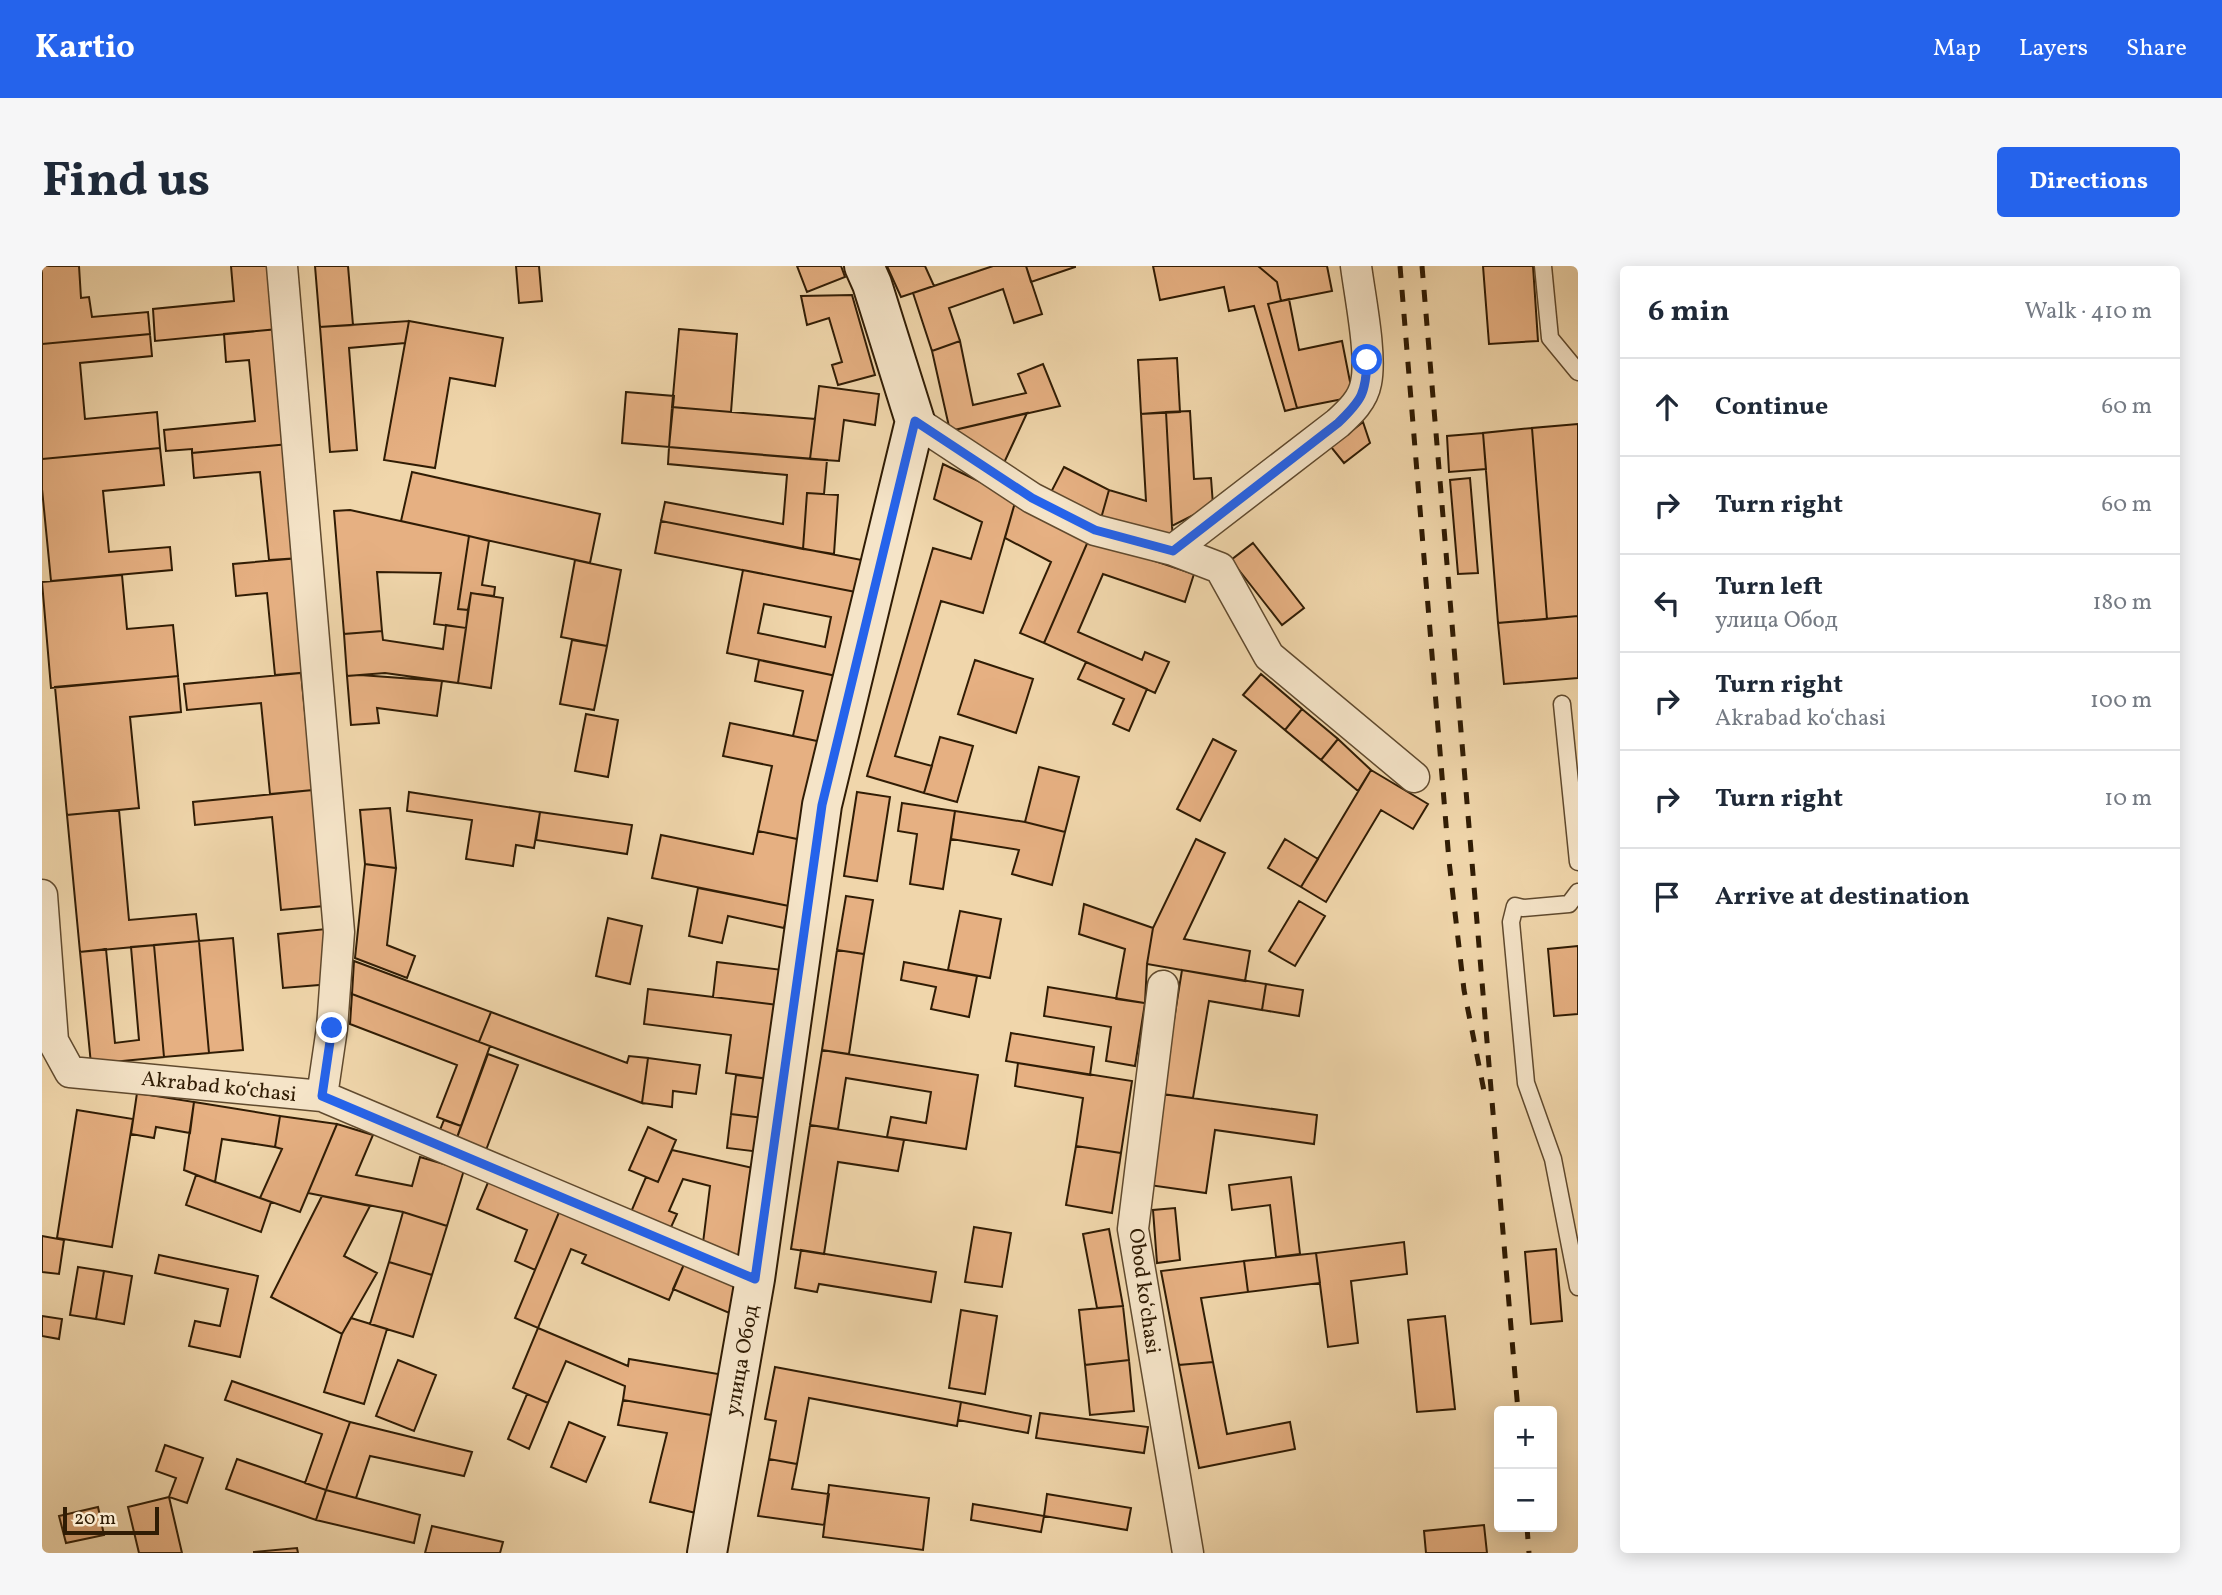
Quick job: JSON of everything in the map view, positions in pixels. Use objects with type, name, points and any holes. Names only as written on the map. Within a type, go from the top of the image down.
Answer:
[{"type":"street","points":[[282,266],[340,932],[332,1028],[322,1096]]},
{"type":"street","points":[[864,266],[915,421],[1032,498],[1095,530],[1173,551],[1220,568],[1269,656],[1414,777]]},
{"type":"street","points":[[1173,551],[1355,407],[1366,384],[1367,360],[1356,266]]},
{"type":"street","name":"улица Обод","points":[[707,1553],[755,1279],[822,805],[915,421]]},
{"type":"street","points":[[42,895],[47,1041]]},
{"type":"street","name":"Obod koʻchasi","points":[[1163,986],[1133,1229],[1188,1553]]},
{"type":"street","name":"Akrabad koʻchasi","points":[[47,1041],[70,1072],[322,1096],[755,1279]]},
{"type":"lane","points":[[1543,266],[1550,338],[1578,372]]},
{"type":"lane","points":[[1562,704],[1578,862]]},
{"type":"lane","points":[[1578,892],[1569,904],[1523,908],[1515,906],[1511,922],[1526,1083],[1553,1159],[1578,1287]]},
{"type":"building","points":[[42,266],[79,266],[81,298],[89,297],[92,317],[148,312],[150,334],[42,344]]},
{"type":"building","points":[[231,266],[272,266],[278,329],[155,341],[153,309],[234,301]]},
{"type":"building","points":[[315,266],[348,266],[353,325],[320,327]]},
{"type":"building","points":[[516,266],[539,266],[542,301],[519,303]]},
{"type":"building","points":[[797,266],[841,266],[845,277],[807,292]]},
{"type":"building","points":[[887,266],[925,266],[934,286],[901,297]]},
{"type":"building","points":[[993,266],[1026,266],[1042,314],[1014,323],[1003,289],[949,308],[960,341],[932,351],[913,293]]},
{"type":"building","points":[[1026,266],[1075,266],[1075,267],[1031,282]]},
{"type":"building","points":[[1153,266],[1258,266],[1277,282],[1281,301],[1268,304],[1297,408],[1285,411],[1254,306],[1229,311],[1224,287],[1160,300]]},
{"type":"building","points":[[1258,266],[1327,266],[1332,291],[1281,301],[1277,282]]},
{"type":"building","points":[[1483,266],[1533,266],[1538,341],[1489,344]]},
{"type":"building","points":[[852,295],[875,375],[838,385],[832,365],[842,362],[829,318],[807,325],[801,296]]},
{"type":"building","points":[[1289,299],[1299,350],[1342,341],[1353,397],[1297,408],[1268,304]]},
{"type":"building","points":[[409,321],[405,343],[349,348],[357,450],[330,452],[320,327]]},
{"type":"building","points":[[409,321],[503,338],[495,386],[450,378],[435,468],[384,460]]},
{"type":"building","points":[[278,329],[289,444],[192,453],[192,449],[166,451],[164,430],[255,421],[249,360],[226,362],[224,334]]},
{"type":"building","points":[[679,329],[737,334],[731,412],[672,407]]},
{"type":"building","points":[[150,334],[152,356],[80,363],[85,419],[157,412],[160,448],[42,459],[42,344]]},
{"type":"building","points":[[960,341],[973,405],[1026,393],[1018,374],[1043,364],[1060,406],[950,431],[932,351]]},
{"type":"building","points":[[1177,358],[1180,412],[1141,414],[1138,360]]},
{"type":"building","points":[[819,386],[879,394],[875,425],[844,420],[839,461],[810,459]]},
{"type":"building","points":[[626,392],[674,396],[669,447],[622,443]]},
{"type":"building","points":[[672,407],[815,419],[810,459],[669,447]]},
{"type":"building","points":[[1190,411],[1194,479],[1211,478],[1213,505],[1172,526],[1166,412]]},
{"type":"building","points":[[1166,412],[1173,544],[1100,522],[1109,490],[1146,501],[1141,414]]},
{"type":"building","points":[[1027,413],[1003,465],[950,431]]},
{"type":"building","points":[[1363,422],[1370,443],[1344,463],[1331,447]]},
{"type":"building","points":[[1578,424],[1578,616],[1547,619],[1532,428]]},
{"type":"building","points":[[1532,428],[1547,619],[1498,623],[1483,433]]},
{"type":"building","points":[[1483,433],[1486,469],[1449,472],[1447,436]]},
{"type":"building","points":[[289,444],[300,558],[269,560],[260,472],[194,478],[192,453]]},
{"type":"building","points":[[669,447],[827,460],[824,494],[807,493],[803,549],[661,521],[665,502],[783,524],[787,475],[668,464]]},
{"type":"building","points":[[160,448],[164,485],[103,491],[109,552],[170,547],[172,570],[51,581],[42,489],[42,459]]},
{"type":"building","points":[[943,464],[1016,499],[983,613],[941,601],[895,756],[932,766],[924,793],[867,776],[933,548],[971,559],[982,522],[934,499]]},
{"type":"building","points":[[1064,467],[1109,490],[1100,522],[1049,496]]},
{"type":"building","points":[[412,472],[600,514],[590,563],[401,521]]},
{"type":"building","points":[[1470,478],[1478,573],[1458,574],[1450,480]]},
{"type":"building","points":[[807,493],[838,495],[834,554],[803,549]]},
{"type":"building","points":[[1016,499],[1089,539],[1044,643],[1020,633],[1051,562],[1005,538]]},
{"type":"building","points":[[350,510],[469,536],[458,609],[468,610],[466,628],[434,624],[441,573],[377,572],[382,631],[344,634],[334,511]]},
{"type":"building","points":[[661,521],[872,562],[866,594],[655,553]]},
{"type":"building","points":[[469,536],[489,541],[482,585],[495,587],[494,596],[471,593],[468,610],[458,609]]},
{"type":"building","points":[[1089,539],[1194,574],[1185,602],[1103,574],[1078,632],[1142,660],[1145,652],[1169,662],[1155,693],[1044,643]]},
{"type":"building","points":[[1253,543],[1304,608],[1282,625],[1231,560]]},
{"type":"building","points":[[300,558],[311,672],[275,675],[267,593],[236,596],[233,564]]},
{"type":"building","points":[[575,560],[621,570],[607,646],[561,637]]},
{"type":"building","points":[[743,570],[866,594],[846,678],[727,653]],"holes":[[[764,604],[831,617],[825,647],[758,633]]]},
{"type":"building","points":[[122,575],[127,629],[173,625],[178,676],[51,688],[42,582]]},
{"type":"building","points":[[471,593],[503,598],[491,688],[458,683]]},
{"type":"building","points":[[1578,616],[1578,678],[1504,684],[1498,623]]},
{"type":"building","points":[[446,625],[466,628],[458,683],[385,673],[347,676],[344,634],[382,631],[383,640],[443,649]]},
{"type":"building","points":[[572,640],[607,646],[594,710],[560,704]]},
{"type":"building","points":[[759,660],[836,676],[822,742],[793,736],[803,691],[755,681]]},
{"type":"building","points":[[975,660],[1033,679],[1016,733],[958,714]]},
{"type":"building","points":[[1086,662],[1147,689],[1129,731],[1113,724],[1124,699],[1078,679]]},
{"type":"building","points":[[301,673],[313,790],[270,794],[261,703],[187,710],[184,684]]},
{"type":"building","points":[[1261,674],[1302,709],[1285,730],[1243,695]]},
{"type":"building","points":[[178,676],[181,712],[130,717],[139,808],[67,815],[55,687]]},
{"type":"building","points":[[347,676],[442,681],[437,716],[377,708],[379,723],[351,725]]},
{"type":"building","points":[[1302,709],[1338,739],[1321,760],[1285,730]]},
{"type":"building","points":[[586,714],[618,720],[608,777],[575,771]]},
{"type":"building","points":[[730,723],[822,742],[802,840],[758,831],[772,766],[723,756]]},
{"type":"building","points":[[940,737],[973,746],[957,802],[924,793]]},
{"type":"building","points":[[1213,739],[1236,751],[1200,821],[1177,809]]},
{"type":"building","points":[[1338,739],[1371,770],[1358,791],[1321,760]]},
{"type":"building","points":[[1039,767],[1079,777],[1065,832],[1025,822]]},
{"type":"building","points":[[1371,770],[1428,804],[1413,829],[1381,810],[1326,902],[1301,887]]},
{"type":"building","points":[[313,790],[324,906],[281,910],[272,817],[195,825],[193,802]]},
{"type":"building","points":[[409,792],[540,812],[534,848],[516,845],[513,866],[466,859],[472,820],[407,811]]},
{"type":"building","points":[[857,792],[890,797],[877,881],[844,876]]},
{"type":"building","points":[[902,803],[955,811],[943,889],[910,884],[917,834],[898,831]]},
{"type":"building","points":[[390,808],[396,868],[365,864],[360,810]]},
{"type":"building","points":[[119,810],[129,920],[196,914],[199,941],[80,952],[67,815]]},
{"type":"building","points":[[955,811],[1025,822],[1065,832],[1052,885],[1012,874],[1019,850],[951,839]]},
{"type":"building","points":[[540,812],[632,825],[627,854],[536,840]]},
{"type":"building","points":[[758,831],[802,840],[789,906],[652,878],[661,835],[753,854]]},
{"type":"building","points":[[1196,839],[1225,853],[1184,939],[1250,951],[1245,981],[1147,964],[1153,928]]},
{"type":"building","points":[[1285,839],[1318,859],[1301,887],[1268,868]]},
{"type":"building","points":[[365,864],[396,868],[387,945],[415,956],[407,978],[355,958]]},
{"type":"building","points":[[698,888],[789,906],[784,928],[728,916],[722,943],[689,936]]},
{"type":"building","points":[[846,896],[873,900],[864,954],[837,950]]},
{"type":"building","points":[[1299,901],[1325,916],[1295,966],[1269,951]]},
{"type":"building","points":[[1084,904],[1153,928],[1147,964],[1145,1003],[1116,999],[1125,949],[1079,934]]},
{"type":"building","points":[[960,911],[1001,919],[990,978],[948,970]]},
{"type":"building","points":[[608,918],[642,926],[630,984],[596,976]]},
{"type":"building","points":[[326,929],[331,984],[283,988],[278,934]]},
{"type":"building","points":[[233,938],[243,1050],[209,1053],[199,941]]},
{"type":"building","points":[[199,941],[209,1053],[164,1057],[154,945]]},
{"type":"building","points":[[154,945],[164,1057],[91,1064],[80,952],[106,949],[115,1043],[139,1040],[131,947]]},
{"type":"building","points":[[1578,946],[1578,1014],[1554,1016],[1548,949]]},
{"type":"building","points":[[837,950],[864,954],[849,1054],[822,1050]]},
{"type":"building","points":[[354,961],[491,1012],[479,1042],[352,994]]},
{"type":"building","points":[[717,962],[783,970],[778,1005],[713,997]]},
{"type":"building","points":[[904,962],[977,976],[969,1017],[931,1009],[936,987],[901,980]]},
{"type":"building","points":[[1182,970],[1266,984],[1262,1010],[1209,1001],[1193,1098],[1162,1094]]},
{"type":"building","points":[[1266,984],[1303,990],[1299,1016],[1262,1010]]},
{"type":"building","points":[[1048,987],[1145,1003],[1135,1066],[1106,1061],[1111,1027],[1044,1016]]},
{"type":"building","points":[[648,989],[778,1005],[769,1079],[726,1073],[731,1035],[644,1024]]},
{"type":"building","points":[[352,994],[490,1046],[461,1126],[437,1117],[457,1065],[350,1024]]},
{"type":"building","points":[[491,1012],[627,1063],[629,1056],[648,1058],[642,1103],[479,1042]]},
{"type":"building","points":[[1011,1033],[1094,1047],[1090,1075],[1006,1061]]},
{"type":"building","points":[[822,1050],[978,1075],[966,1149],[887,1137],[891,1117],[926,1123],[931,1092],[846,1078],[838,1129],[810,1125]]},
{"type":"building","points":[[488,1054],[518,1065],[483,1158],[454,1146]]},
{"type":"building","points":[[648,1058],[700,1065],[696,1094],[673,1091],[672,1107],[642,1103]]},
{"type":"building","points":[[1018,1063],[1132,1081],[1121,1153],[1076,1146],[1083,1098],[1015,1086]]},
{"type":"building","points":[[736,1075],[769,1079],[765,1118],[731,1114]]},
{"type":"building","points":[[137,1093],[194,1102],[190,1133],[156,1127],[154,1138],[131,1134]]},
{"type":"building","points":[[1162,1094],[1317,1115],[1314,1144],[1215,1130],[1206,1193],[1149,1185]]},
{"type":"building","points":[[194,1102],[280,1116],[275,1147],[222,1139],[215,1182],[184,1170]]},
{"type":"building","points":[[77,1110],[133,1119],[112,1247],[57,1238]]},
{"type":"building","points":[[731,1114],[765,1118],[760,1152],[727,1148]]},
{"type":"building","points":[[280,1116],[337,1124],[300,1212],[260,1198],[282,1149],[275,1147]]},
{"type":"building","points":[[444,1120],[461,1126],[454,1146],[436,1140]]},
{"type":"building","points":[[337,1124],[373,1135],[356,1175],[412,1186],[420,1157],[464,1170],[447,1226],[403,1212],[308,1193]]},
{"type":"building","points":[[810,1125],[904,1140],[898,1171],[838,1162],[824,1254],[791,1249]]},
{"type":"building","points":[[648,1127],[676,1140],[658,1182],[629,1170]]},
{"type":"building","points":[[1076,1146],[1121,1153],[1112,1213],[1066,1205]]},
{"type":"building","points":[[672,1150],[762,1170],[749,1271],[702,1251],[710,1186],[683,1179],[669,1211],[677,1214],[667,1236],[628,1219],[646,1177],[658,1182]]},
{"type":"building","points":[[196,1175],[271,1202],[261,1232],[186,1205]]},
{"type":"building","points":[[1291,1177],[1300,1254],[1276,1257],[1270,1205],[1232,1210],[1229,1185]]},
{"type":"building","points":[[489,1180],[560,1210],[535,1270],[515,1261],[527,1230],[477,1209]]},
{"type":"building","points":[[322,1196],[370,1206],[344,1256],[377,1273],[342,1334],[271,1297]]},
{"type":"building","points":[[1175,1208],[1180,1260],[1157,1263],[1153,1210]]},
{"type":"building","points":[[560,1210],[685,1262],[669,1300],[582,1263],[586,1255],[571,1249],[538,1328],[515,1318]]},
{"type":"building","points":[[403,1212],[447,1226],[432,1275],[389,1262]]},
{"type":"building","points":[[974,1227],[1011,1233],[1002,1287],[965,1282]]},
{"type":"building","points":[[1109,1229],[1123,1306],[1097,1308],[1083,1234]]},
{"type":"building","points":[[42,1236],[64,1240],[59,1274],[42,1272]]},
{"type":"building","points":[[1404,1242],[1407,1274],[1351,1281],[1358,1343],[1328,1347],[1316,1253]]},
{"type":"building","points":[[1556,1249],[1562,1321],[1531,1324],[1525,1252]]},
{"type":"building","points":[[801,1250],[936,1272],[931,1302],[819,1284],[817,1292],[795,1288]]},
{"type":"building","points":[[1316,1253],[1320,1283],[1248,1292],[1244,1261]]},
{"type":"building","points":[[159,1255],[258,1276],[240,1357],[189,1346],[195,1321],[220,1326],[228,1289],[155,1273]]},
{"type":"building","points":[[1244,1261],[1248,1292],[1201,1298],[1213,1362],[1179,1365],[1161,1271]]},
{"type":"building","points":[[389,1262],[432,1275],[413,1337],[370,1324]]},
{"type":"building","points":[[685,1262],[745,1288],[734,1315],[673,1289]]},
{"type":"building","points":[[78,1267],[104,1271],[96,1319],[70,1315]]},
{"type":"building","points":[[104,1271],[132,1276],[124,1324],[96,1319]]},
{"type":"building","points":[[1123,1306],[1129,1360],[1085,1365],[1079,1310]]},
{"type":"building","points":[[961,1310],[997,1316],[985,1394],[949,1388]]},
{"type":"building","points":[[42,1316],[62,1319],[59,1339],[42,1336]]},
{"type":"building","points":[[1445,1316],[1455,1409],[1417,1412],[1408,1320]]},
{"type":"building","points":[[351,1318],[387,1329],[364,1404],[324,1392],[342,1334]]},
{"type":"building","points":[[538,1328],[628,1366],[629,1359],[730,1376],[723,1417],[623,1400],[625,1386],[566,1361],[548,1403],[513,1388]]},
{"type":"building","points":[[398,1360],[436,1375],[414,1431],[376,1416]]},
{"type":"building","points":[[1129,1360],[1134,1411],[1090,1415],[1085,1365]]},
{"type":"building","points":[[1213,1362],[1227,1434],[1290,1422],[1295,1449],[1199,1468],[1179,1365]]},
{"type":"building","points":[[775,1367],[961,1402],[957,1426],[809,1398],[797,1464],[769,1459],[776,1421],[765,1419]]},
{"type":"building","points":[[232,1381],[350,1422],[326,1490],[305,1483],[322,1434],[225,1400]]},
{"type":"building","points":[[527,1394],[548,1403],[529,1449],[508,1439]]},
{"type":"building","points":[[623,1400],[723,1417],[700,1514],[650,1502],[667,1433],[618,1425]]},
{"type":"building","points":[[961,1402],[1031,1416],[1028,1433],[958,1420]]},
{"type":"building","points":[[1040,1413],[1148,1427],[1144,1453],[1036,1438]]},
{"type":"building","points":[[350,1422],[472,1452],[464,1476],[370,1456],[356,1498],[326,1490]]},
{"type":"building","points":[[569,1422],[605,1437],[586,1482],[551,1467]]},
{"type":"building","points":[[165,1445],[203,1458],[187,1503],[169,1497],[176,1478],[156,1471]]},
{"type":"building","points":[[237,1459],[326,1490],[316,1520],[226,1489]]},
{"type":"building","points":[[769,1459],[797,1464],[792,1489],[829,1494],[824,1525],[758,1516]]},
{"type":"building","points":[[829,1485],[929,1498],[923,1550],[823,1537]]},
{"type":"building","points":[[326,1490],[420,1515],[414,1543],[316,1520]]},
{"type":"building","points":[[1047,1494],[1131,1508],[1127,1530],[1044,1516]]},
{"type":"building","points":[[169,1497],[182,1553],[139,1553],[128,1507]]},
{"type":"building","points":[[973,1504],[1044,1516],[1041,1532],[971,1520]]},
{"type":"building","points":[[98,1507],[104,1535],[66,1543],[59,1516]]},
{"type":"building","points":[[1484,1525],[1487,1553],[1426,1553],[1424,1531]]},
{"type":"building","points":[[432,1526],[503,1542],[500,1553],[425,1553]]},
{"type":"building","points":[[297,1548],[298,1553],[254,1553],[254,1552]]},
{"type":"railway","points":[[1400,266],[1449,861],[1464,990],[1485,1096]]},
{"type":"railway","points":[[1422,266],[1518,1406]]},
{"type":"railway","points":[[1527,1532],[1529,1553]]},
{"type":"route","points":[[332,1028],[322,1096],[755,1279],[822,805],[915,421],[1032,498],[1095,530],[1173,551],[1355,407],[1366,384],[1367,360]]}]
